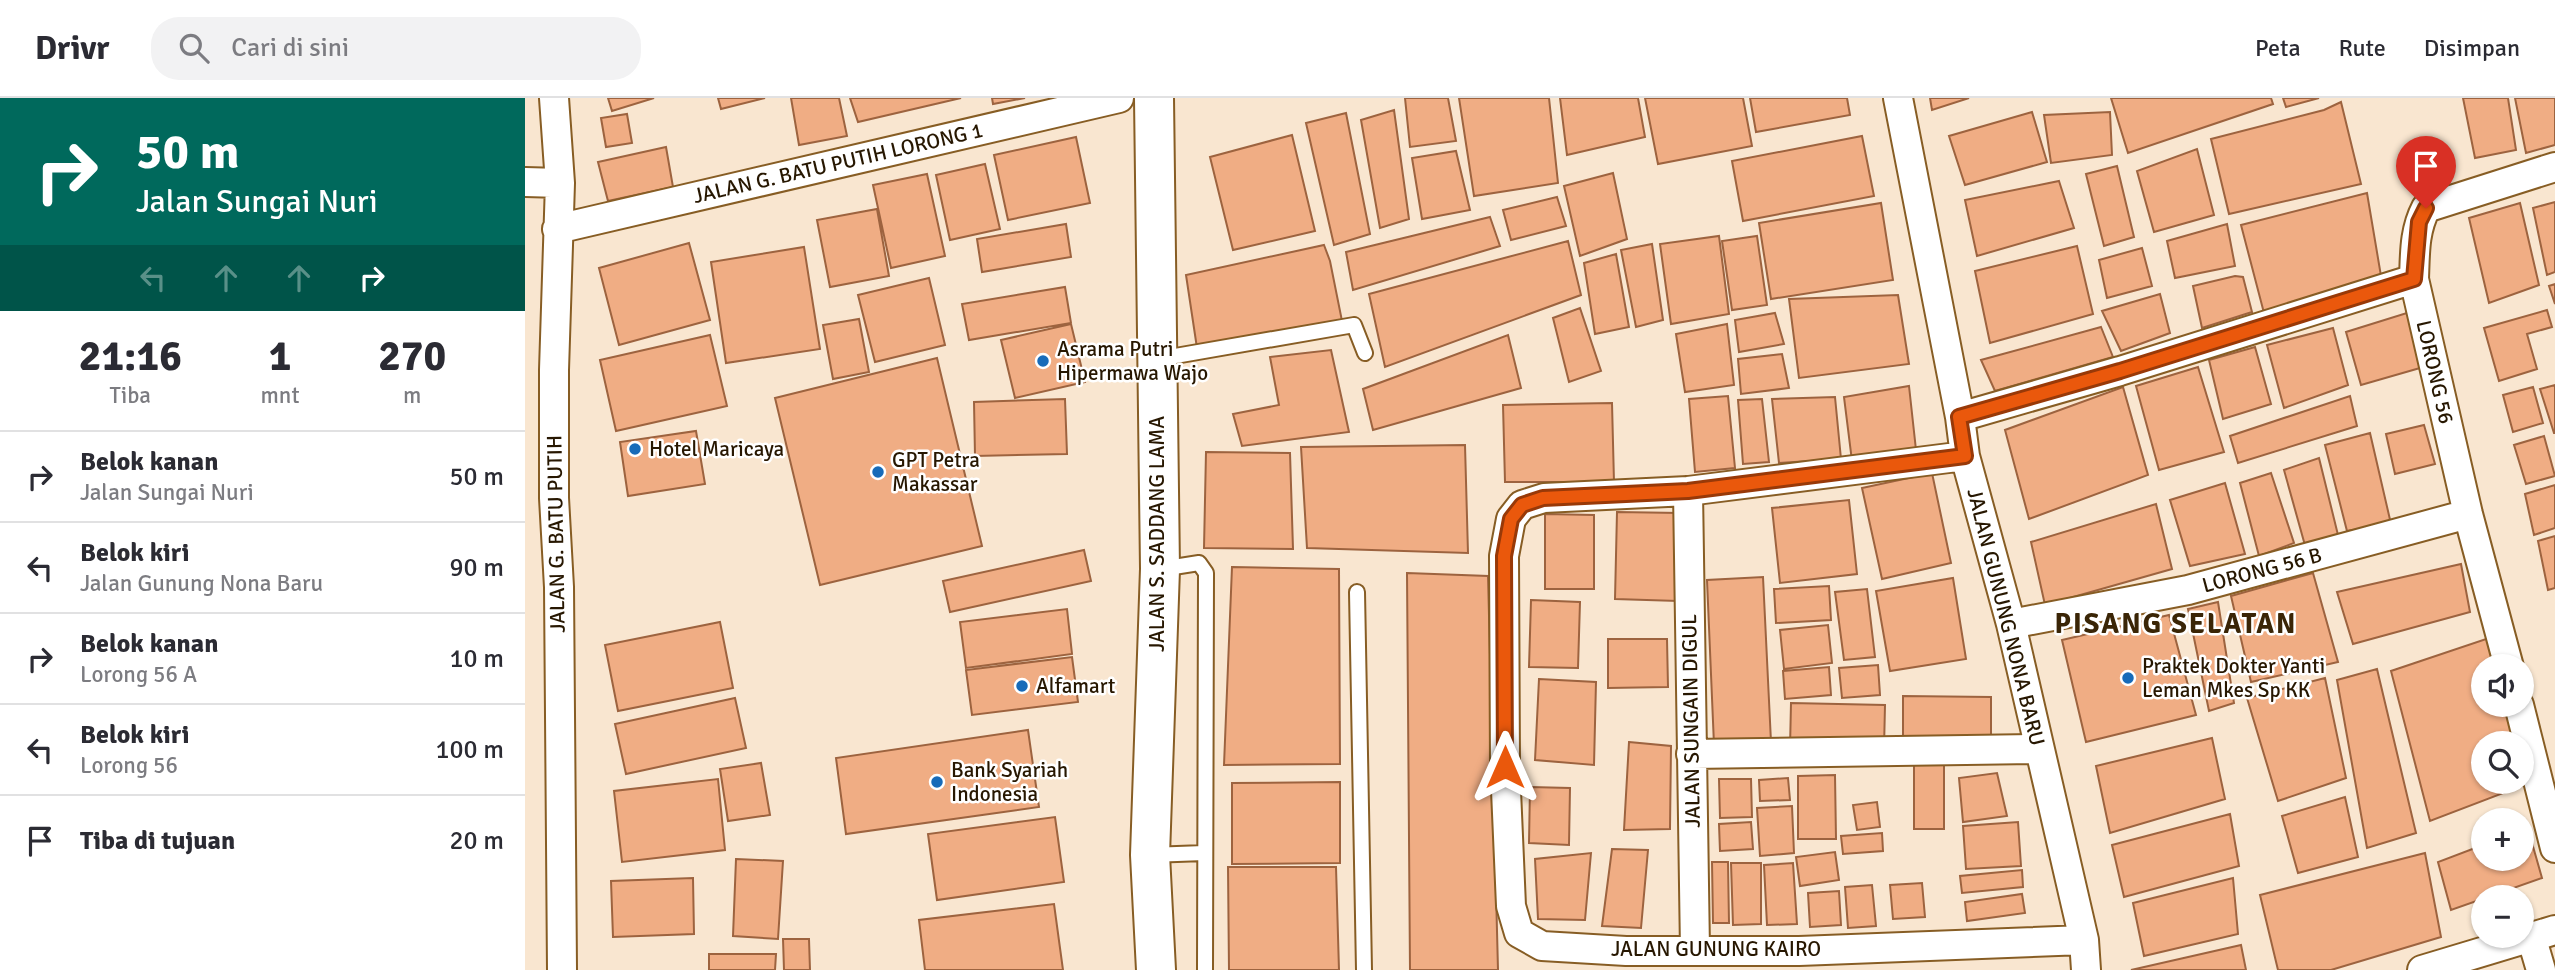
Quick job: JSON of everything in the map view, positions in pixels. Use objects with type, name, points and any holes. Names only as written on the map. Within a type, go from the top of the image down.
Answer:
[{"type":"main road","name":"JALAN S. SADDANG LAMA","points":[[1154,98],[1160,569],[1150,855],[1156,970]]},
{"type":"street","name":"JALAN G. BATU PUTIH","points":[[554,98],[560,183],[554,370],[554,498],[559,587],[562,970]]},
{"type":"street","name":"JALAN G. BATU PUTIH LORONG 1","points":[[557,229],[1119,98]]},
{"type":"street","name":"JALAN GUNUNG NONA BARU","points":[[1898,98],[1965,456],[2011,624],[2084,940],[2086,970]]},
{"type":"street","name":"LORONG 56","points":[[2506,654],[2468,514],[2414,279],[2419,222],[2426,208],[2555,167]]},
{"type":"street","points":[[525,182],[560,183]]},
{"type":"street","points":[[1959,417],[2133,367],[2414,279]]},
{"type":"street","name":"JALAN GUNUNG KAIRO","points":[[1965,456],[1688,491],[1543,498],[1522,505],[1511,519],[1504,556],[1505,767],[1511,906],[1519,933],[1542,946],[1626,951],[1799,951],[2084,940]]},
{"type":"street","name":"JALAN SUNGAIN DIGUL","points":[[1688,491],[1695,950]]},
{"type":"street","name":"LORONG 56 B","points":[[2011,624],[2188,590],[2468,514]]},
{"type":"street","points":[[2522,717],[2555,848]]},
{"type":"street","points":[[1692,754],[2039,749]]},
{"type":"street","points":[[2422,970],[2543,933],[2540,970]]},
{"type":"lane","points":[[1157,359],[1354,325],[1365,353]]},
{"type":"lane","points":[[1160,569],[1199,563],[1206,573],[1205,970]]},
{"type":"lane","points":[[1357,592],[1364,970]]},
{"type":"lane","points":[[1150,855],[1204,853]]},
{"type":"building","points":[[608,98],[654,98],[612,111]]},
{"type":"building","points":[[718,98],[765,98],[721,109]]},
{"type":"building","points":[[791,98],[839,98],[847,136],[799,145]]},
{"type":"building","points":[[850,98],[961,98],[858,122]]},
{"type":"building","points":[[992,98],[1025,98],[993,104]]},
{"type":"building","points":[[1405,98],[1448,98],[1456,141],[1410,147]]},
{"type":"building","points":[[1459,98],[1549,98],[1558,183],[1474,196]]},
{"type":"building","points":[[1560,98],[1638,98],[1645,137],[1567,155]]},
{"type":"building","points":[[1645,98],[1743,98],[1752,146],[1658,164]]},
{"type":"building","points":[[1750,98],[1847,98],[1850,115],[1756,132]]},
{"type":"building","points":[[1930,98],[1969,98],[1932,110]]},
{"type":"building","points":[[2111,98],[2271,98],[2273,104],[2128,153]]},
{"type":"building","points":[[2283,98],[2319,98],[2286,107]]},
{"type":"building","points":[[2463,98],[2508,98],[2516,150],[2475,158]]},
{"type":"building","points":[[2515,98],[2555,98],[2555,145],[2526,153]]},
{"type":"building","points":[[2341,102],[2361,184],[2229,214],[2211,139],[2324,110]]},
{"type":"building","points":[[1394,110],[1409,219],[1380,228],[1361,120]]},
{"type":"building","points":[[2032,112],[2047,162],[1965,185],[1949,136]]},
{"type":"building","points":[[2110,112],[2112,155],[2051,163],[2044,115]]},
{"type":"building","points":[[1346,113],[1370,234],[1334,245],[1306,123]]},
{"type":"building","points":[[627,114],[632,143],[606,147],[601,118]]},
{"type":"building","points":[[1292,135],[1315,231],[1233,250],[1210,157]]},
{"type":"building","points":[[1862,136],[1874,196],[1743,221],[1732,161]]},
{"type":"building","points":[[1076,137],[1090,203],[1008,220],[994,155]]},
{"type":"building","points":[[666,147],[673,187],[608,201],[598,162]]},
{"type":"building","points":[[2197,149],[2214,215],[2154,232],[2137,171]]},
{"type":"building","points":[[1456,151],[1470,210],[1422,219],[1412,158]]},
{"type":"building","points":[[985,164],[1000,229],[950,240],[936,175]]},
{"type":"building","points":[[2117,166],[2134,237],[2104,246],[2086,174]]},
{"type":"building","points":[[1613,173],[1627,239],[1580,256],[1564,186]]},
{"type":"building","points":[[927,174],[945,256],[891,268],[873,185]]},
{"type":"building","points":[[2059,181],[2074,228],[1977,256],[1965,200]]},
{"type":"building","points":[[2367,193],[2381,276],[2264,313],[2241,225]]},
{"type":"building","points":[[1557,197],[1566,226],[1511,240],[1503,210]]},
{"type":"building","points":[[2555,202],[2555,272],[2547,275],[2533,208]]},
{"type":"building","points":[[1881,203],[1893,280],[1771,299],[1759,223]]},
{"type":"building","points":[[2520,203],[2539,285],[2489,303],[2469,218]]},
{"type":"building","points":[[877,209],[889,276],[830,287],[817,220]]},
{"type":"building","points":[[1490,217],[1500,246],[1353,290],[1346,252]]},
{"type":"building","points":[[1066,224],[1071,257],[982,272],[977,239]]},
{"type":"building","points":[[2227,224],[2235,266],[2175,278],[2167,241]]},
{"type":"building","points":[[1719,236],[1729,314],[1671,324],[1660,244]]},
{"type":"building","points":[[1757,236],[1767,305],[1732,310],[1722,241]]},
{"type":"building","points":[[1568,241],[1581,295],[1385,367],[1369,294]]},
{"type":"building","points":[[689,243],[710,320],[619,345],[599,268]]},
{"type":"building","points":[[1652,244],[1663,320],[1636,327],[1621,250]]},
{"type":"building","points":[[1324,245],[1330,261],[1342,321],[1197,348],[1186,275]]},
{"type":"building","points":[[2077,246],[2093,314],[1990,343],[1975,271]]},
{"type":"building","points":[[804,247],[820,349],[726,363],[711,262]]},
{"type":"building","points":[[2142,248],[2152,286],[2107,298],[2099,260]]},
{"type":"building","points":[[1616,254],[1629,327],[1595,334],[1584,263]]},
{"type":"building","points":[[2235,276],[2243,277],[2252,312],[2202,328],[2193,286]]},
{"type":"building","points":[[929,278],[945,345],[875,362],[858,295]]},
{"type":"building","points":[[2555,284],[2555,304],[2549,286]]},
{"type":"building","points":[[1065,287],[1071,323],[969,340],[962,304]]},
{"type":"building","points":[[2160,294],[2170,333],[2121,351],[2102,311]]},
{"type":"building","points":[[1898,295],[1909,364],[1799,378],[1789,299]]},
{"type":"building","points":[[1580,308],[1601,371],[1569,382],[1553,318]]},
{"type":"building","points":[[2547,310],[2552,327],[2527,334],[2537,369],[2499,381],[2484,328]]},
{"type":"building","points":[[2410,312],[2420,368],[2361,385],[2346,332]]},
{"type":"building","points":[[1775,313],[1784,344],[1739,352],[1735,320]]},
{"type":"building","points":[[859,319],[869,372],[833,379],[823,325]]},
{"type":"building","name":"Asrama Putri Hipermawa Wajo","points":[[1071,324],[1085,382],[1015,398],[1001,340]]},
{"type":"building","points":[[1727,324],[1734,385],[1685,392],[1676,334]]},
{"type":"building","points":[[2101,327],[2113,357],[1995,391],[1981,360]]},
{"type":"building","points":[[2333,328],[2348,385],[2284,408],[2267,345]]},
{"type":"building","points":[[710,335],[727,406],[616,431],[600,360]]},
{"type":"building","points":[[1508,335],[1521,388],[1373,430],[1363,389]]},
{"type":"building","points":[[2255,347],[2271,404],[2223,419],[2209,360]]},
{"type":"building","points":[[1331,350],[1349,432],[1242,446],[1233,414],[1279,405],[1270,357]]},
{"type":"building","points":[[1782,354],[1789,388],[1741,394],[1738,359]]},
{"type":"building","name":"GPT Petra Makassar","points":[[937,358],[982,546],[820,585],[775,398]]},
{"type":"building","points":[[2198,367],[2224,452],[2159,470],[2136,386]]},
{"type":"building","points":[[2555,385],[2555,433],[2554,433],[2540,389]]},
{"type":"building","points":[[1909,386],[1916,450],[1852,461],[1844,397]]},
{"type":"building","points":[[2123,387],[2148,475],[2029,519],[2005,430]]},
{"type":"building","points":[[2533,387],[2543,423],[2513,432],[2503,395]]},
{"type":"building","points":[[1728,396],[1735,468],[1695,472],[1689,399]]},
{"type":"building","points":[[2350,396],[2357,426],[2238,463],[2230,436]]},
{"type":"building","points":[[1835,397],[1841,459],[1779,463],[1772,399]]},
{"type":"building","points":[[1065,399],[1067,454],[975,456],[974,402]]},
{"type":"building","points":[[1762,399],[1769,462],[1743,464],[1738,400]]},
{"type":"building","points":[[1612,403],[1614,482],[1505,482],[1503,405]]},
{"type":"building","points":[[2424,425],[2435,464],[2395,474],[2386,434]]},
{"type":"building","points":[[696,431],[705,484],[628,496],[620,442]]},
{"type":"building","points":[[2370,433],[2391,524],[2347,531],[2325,445]]},
{"type":"building","points":[[2544,436],[2555,476],[2526,484],[2514,445]]},
{"type":"building","points":[[1465,445],[1468,553],[1307,548],[1301,447]]},
{"type":"building","points":[[1206,452],[1290,453],[1293,549],[1204,548]]},
{"type":"building","points":[[2319,458],[2339,539],[2306,549],[2284,470]]},
{"type":"building","points":[[1932,473],[1951,563],[1882,579],[1862,488]]},
{"type":"building","points":[[2271,473],[2294,543],[2259,556],[2240,483]]},
{"type":"building","points":[[2225,483],[2245,554],[2190,566],[2170,500]]},
{"type":"building","points":[[2555,485],[2555,528],[2534,535],[2525,494]]},
{"type":"building","points":[[1849,500],[1857,574],[1780,583],[1772,508]]},
{"type":"building","points":[[2156,504],[2172,569],[2045,605],[2031,542]]},
{"type":"building","points":[[1617,512],[1680,513],[1678,601],[1615,599]]},
{"type":"building","points":[[1545,514],[1594,515],[1594,589],[1545,589]]},
{"type":"building","points":[[2555,536],[2555,588],[2548,590],[2538,541]]},
{"type":"building","points":[[1084,550],[1091,581],[950,612],[943,581]]},
{"type":"building","points":[[2461,564],[2470,612],[2353,644],[2337,592]]},
{"type":"building","points":[[1232,567],[1339,569],[1340,764],[1224,765]]},
{"type":"building","points":[[1407,573],[1488,576],[1498,970],[1410,970]]},
{"type":"building","points":[[2313,573],[2338,662],[2251,682],[2231,596]]},
{"type":"building","points":[[1763,577],[1771,742],[1714,745],[1707,580]]},
{"type":"building","points":[[1953,578],[1966,659],[1890,671],[1876,591]]},
{"type":"building","points":[[1829,586],[1831,620],[1776,623],[1774,589]]},
{"type":"building","points":[[1867,589],[1875,657],[1844,660],[1835,592]]},
{"type":"building","points":[[1531,600],[1580,602],[1578,668],[1529,667]]},
{"type":"building","points":[[2218,602],[2234,703],[2209,711],[2188,609]]},
{"type":"building","points":[[1067,609],[1072,654],[966,668],[960,622]]},
{"type":"building","name":"Praktek Dokter Yanti Leman Mkes Sp KK","points":[[2169,615],[2196,715],[2086,742],[2062,640]]},
{"type":"building","points":[[720,622],[733,688],[618,711],[605,645]]},
{"type":"building","points":[[1828,625],[1832,663],[1784,669],[1780,630]]},
{"type":"building","points":[[2492,637],[2496,654],[2471,654],[2471,717],[2511,717],[2514,731],[2471,731],[2471,794],[2501,794],[2430,821],[2391,671]]},
{"type":"building","points":[[1608,639],[1667,639],[1668,687],[1608,688]]},
{"type":"building","name":"Alfamart","points":[[1072,657],[1078,702],[972,715],[966,670]]},
{"type":"building","points":[[1878,665],[1880,695],[1842,698],[1839,668]]},
{"type":"building","points":[[1829,667],[1831,695],[1785,699],[1783,671]]},
{"type":"building","points":[[2377,669],[2416,833],[2367,848],[2337,680]]},
{"type":"building","points":[[2325,678],[2346,778],[2278,801],[2247,698]]},
{"type":"building","points":[[1539,679],[1596,682],[1594,765],[1535,760]]},
{"type":"building","points":[[1903,696],[1991,697],[1991,739],[1903,739]]},
{"type":"building","points":[[735,698],[746,748],[626,774],[615,724]]},
{"type":"building","points":[[1791,703],[1885,705],[1884,749],[1790,748]]},
{"type":"building","name":"Bank Syariah Indonesia","points":[[1028,730],[1039,807],[846,834],[836,758]]},
{"type":"building","points":[[2212,738],[2225,799],[2110,833],[2096,766]]},
{"type":"building","points":[[1629,742],[1671,746],[1670,829],[1624,830]]},
{"type":"building","points":[[761,763],[770,815],[728,821],[720,769]]},
{"type":"building","points":[[1914,765],[1944,765],[1944,829],[1914,829]]},
{"type":"building","points":[[1997,773],[2007,816],[1963,822],[1959,778]]},
{"type":"building","points":[[1835,775],[1836,839],[1798,839],[1798,776]]},
{"type":"building","points":[[1788,778],[1790,800],[1760,801],[1759,780]]},
{"type":"building","points":[[718,779],[725,850],[622,862],[614,791]]},
{"type":"building","points":[[1719,779],[1751,779],[1752,817],[1720,818]]},
{"type":"building","points":[[1340,782],[1340,863],[1232,864],[1232,783]]},
{"type":"building","points":[[1530,787],[1570,788],[1569,845],[1529,843]]},
{"type":"building","points":[[2345,797],[2358,857],[2298,873],[2282,816]]},
{"type":"building","points":[[1877,802],[1880,827],[1857,830],[1853,805]]},
{"type":"building","points":[[1792,806],[1794,853],[1760,856],[1757,808]]},
{"type":"building","points":[[2230,814],[2239,866],[2124,897],[2112,845]]},
{"type":"building","points":[[1055,817],[1064,882],[937,900],[928,834]]},
{"type":"building","points":[[1751,822],[1753,849],[1720,851],[1719,824]]},
{"type":"building","points":[[2018,822],[2021,866],[1966,869],[1963,826]]},
{"type":"building","points":[[1882,833],[1883,851],[1843,854],[1841,836]]},
{"type":"building","points":[[1612,849],[1648,850],[1641,928],[1602,926]]},
{"type":"building","points":[[2471,850],[2471,871],[2534,871],[2534,850],[2542,878],[2522,885],[2471,885],[2471,903],[2451,910],[2438,862]]},
{"type":"building","points":[[1835,852],[1839,880],[1800,886],[1796,857]]},
{"type":"building","points":[[1591,853],[1585,920],[1538,919],[1535,859]]},
{"type":"building","points":[[2425,853],[2441,937],[2331,970],[2278,970],[2260,895]]},
{"type":"building","points":[[736,859],[783,861],[778,939],[733,936]]},
{"type":"building","points":[[1712,862],[1728,862],[1729,923],[1713,923]]},
{"type":"building","points":[[1731,863],[1761,863],[1761,924],[1733,925]]},
{"type":"building","points":[[1793,863],[1797,924],[1767,925],[1764,865]]},
{"type":"building","points":[[1228,867],[1336,867],[1339,970],[1229,970]]},
{"type":"building","points":[[2022,870],[2023,887],[1962,893],[1960,876]]},
{"type":"building","points":[[693,878],[694,934],[613,937],[611,881]]},
{"type":"building","points":[[2233,878],[2238,934],[2144,956],[2133,903]]},
{"type":"building","points":[[1922,883],[1925,917],[1893,919],[1890,885]]},
{"type":"building","points":[[1872,885],[1876,926],[1848,928],[1845,887]]},
{"type":"building","points":[[1839,891],[1841,925],[1810,927],[1808,893]]},
{"type":"building","points":[[2022,894],[2025,913],[1967,921],[1965,902]]},
{"type":"building","points":[[1054,904],[1063,970],[925,970],[919,920]]},
{"type":"building","points":[[783,939],[809,939],[810,970],[784,970]]},
{"type":"building","points":[[2241,945],[2246,970],[2131,970]]},
{"type":"building","points":[[709,954],[776,954],[775,970],[709,970]]},
{"type":"place","name":"Asrama Putri Hipermawa Wajo","points":[[1043,361]]},
{"type":"place","name":"Hotel Maricaya","points":[[635,449]]},
{"type":"place","name":"GPT Petra Makassar","points":[[878,472]]},
{"type":"place","name":"Praktek Dokter Yanti Leman Mkes Sp KK","points":[[2128,678]]},
{"type":"place","name":"Alfamart","points":[[1022,686]]},
{"type":"place","name":"Bank Syariah Indonesia","points":[[937,782]]},
{"type":"district","name":"PISANG SELATAN","points":[[2176,623]]},
{"type":"route","points":[[1505,767],[1504,556],[1511,519],[1522,505],[1543,498],[1688,491],[1965,456],[1959,417],[2120,371],[2414,279],[2415,244],[2419,222],[2426,208]]}]
